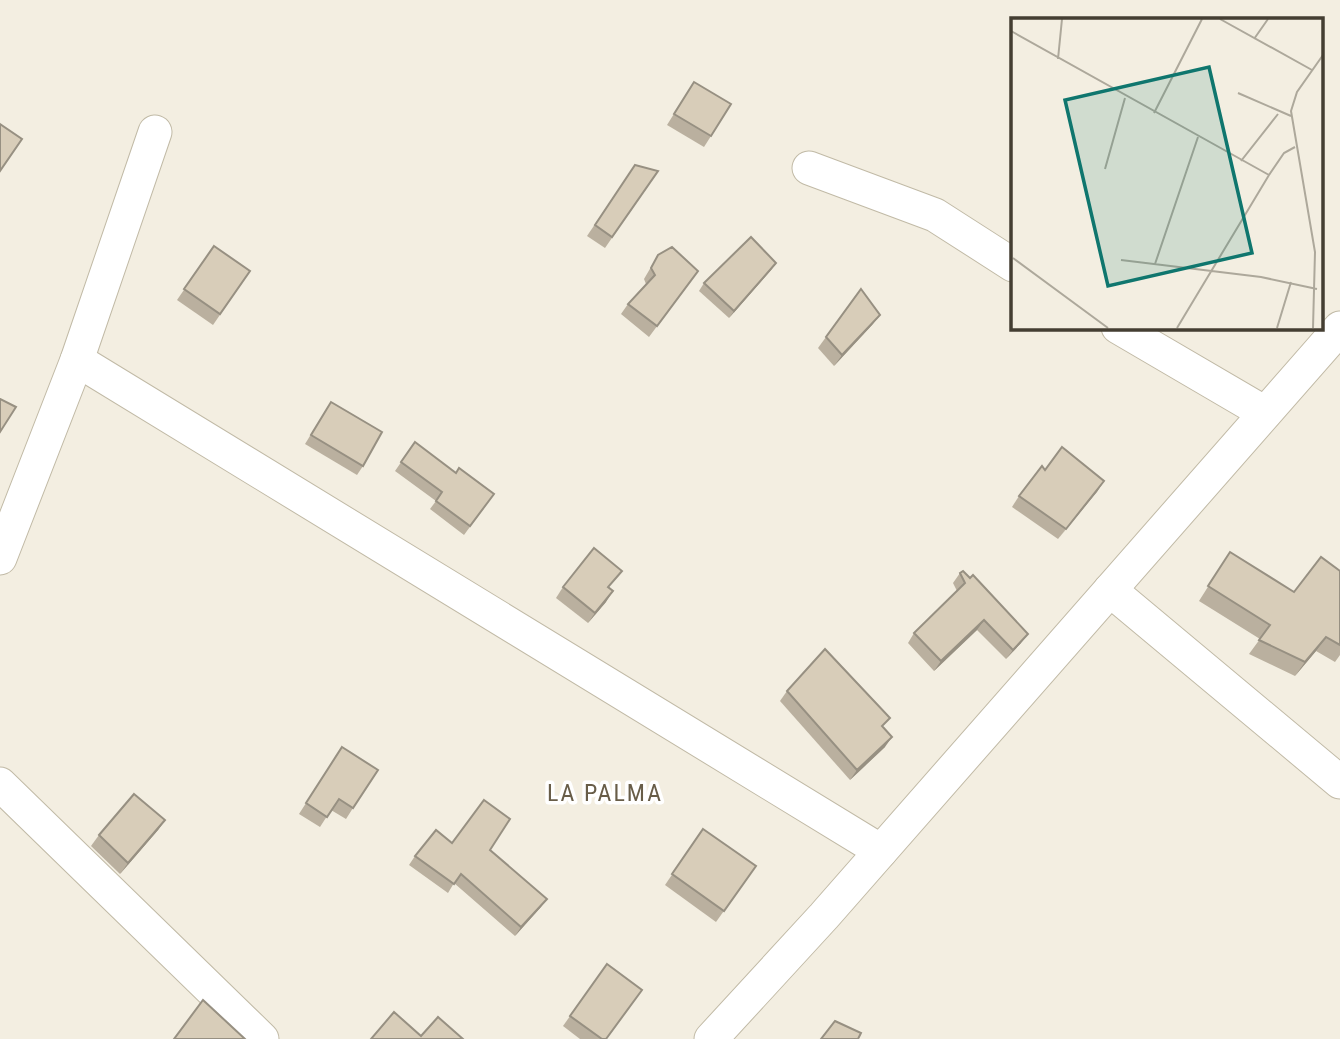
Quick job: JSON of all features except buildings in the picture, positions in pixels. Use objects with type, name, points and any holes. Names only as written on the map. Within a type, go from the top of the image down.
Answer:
[{"type":"street","points":[[0,558],[77,360],[155,132]]},
{"type":"street","points":[[809,168],[935,215],[1011,264]]},
{"type":"street","points":[[711,1039],[881,851],[1340,328]]},
{"type":"street","points":[[1121,329],[1265,413]]},
{"type":"street","points":[[77,360],[881,851]]},
{"type":"street","points":[[1110,590],[1340,782]]},
{"type":"street","points":[[0,785],[262,1039]]},
{"type":"district","name":"LA PALMA","points":[[605,793]]}]
